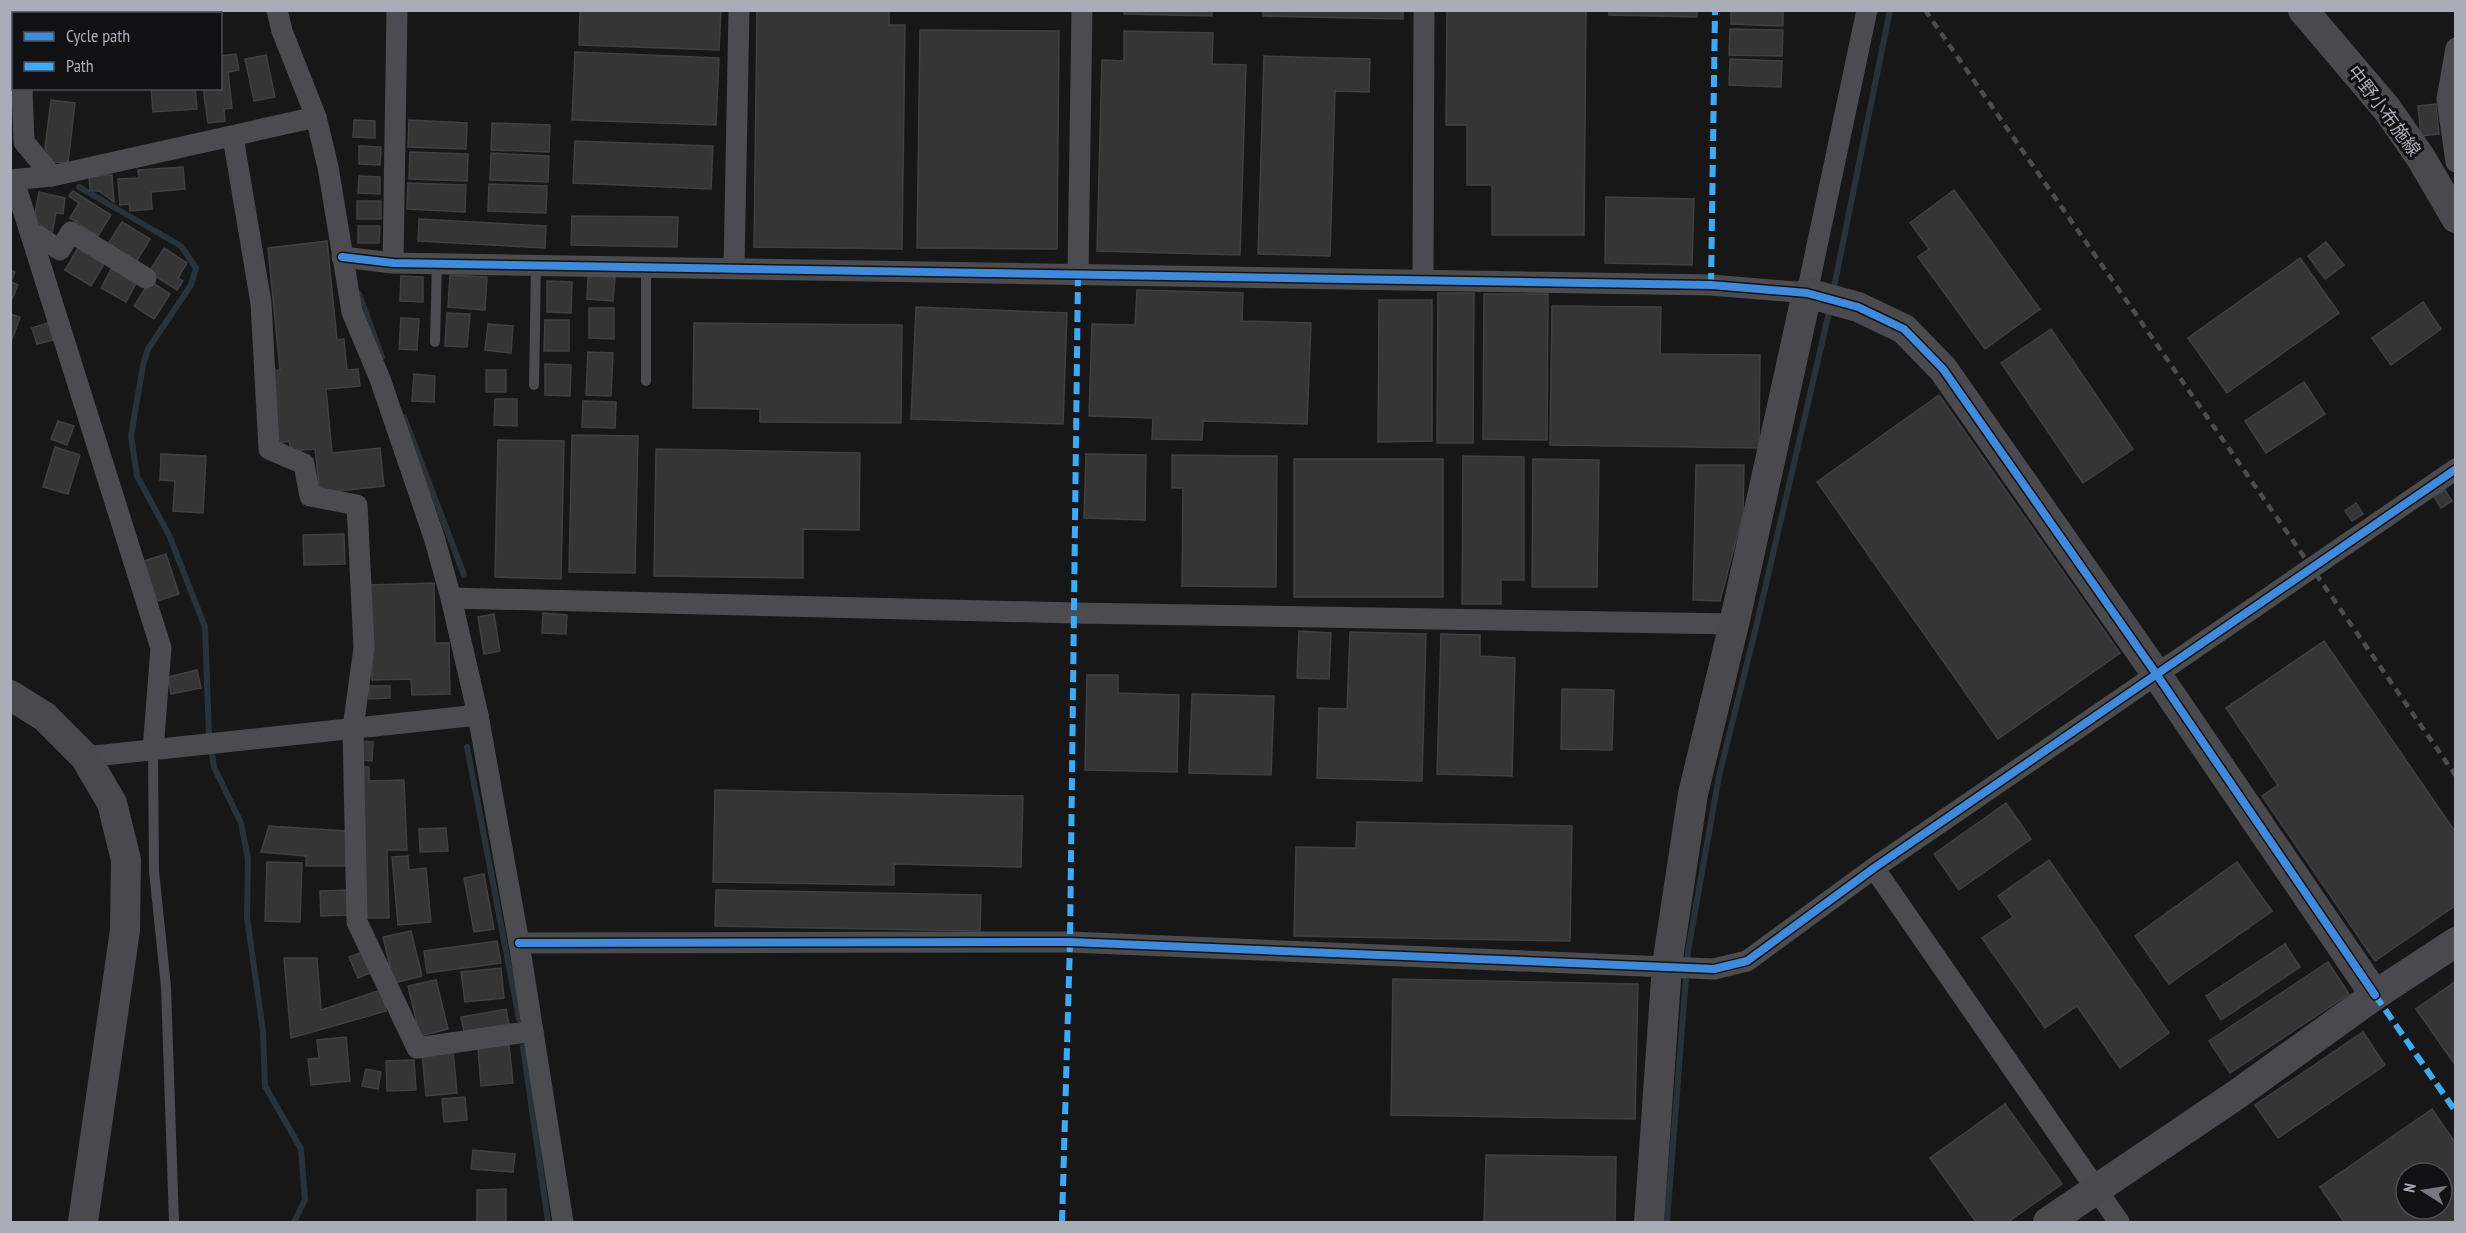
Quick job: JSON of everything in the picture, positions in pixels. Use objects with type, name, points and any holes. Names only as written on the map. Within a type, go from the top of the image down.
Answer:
[{"type":"street","points":[[277,10],[282,31],[316,117],[328,167],[352,312],[384,390],[434,537],[451,598],[478,715],[519,943],[563,1222]]},
{"type":"street","points":[[393,263],[397,10]]},
{"type":"street","points":[[734,268],[738,10]]},
{"type":"street","points":[[1078,273],[1082,10]]},
{"type":"street","points":[[1423,280],[1424,10]]},
{"type":"street","points":[[1648,1222],[1667,965],[1693,794],[1734,624],[1867,10]]},
{"type":"street","name":"中野小布施線","points":[[2303,10],[2387,109],[2421,158],[2456,218]]},
{"type":"street","points":[[2456,48],[2447,99],[2456,162]]},
{"type":"street","points":[[22,90],[24,142],[52,176]]},
{"type":"street","points":[[153,750],[161,648],[13,180],[52,176],[316,117]]},
{"type":"street","points":[[233,137],[261,303],[269,449],[304,464],[310,496],[357,505],[364,648],[353,728],[357,922],[417,1048],[533,1031]]},
{"type":"street","points":[[30,231],[60,249],[71,232],[146,278]]},
{"type":"street","points":[[342,257],[393,263],[1711,285],[1807,293],[1858,307],[1904,329],[1943,369],[2157,675],[2375,995]]},
{"type":"street","points":[[519,943],[1070,942],[1667,965],[1714,969],[1747,962],[1874,868],[2456,469]]},
{"type":"street","points":[[451,598],[1075,613],[1734,624]]},
{"type":"street","points":[[10,695],[45,717],[85,757],[112,803],[126,860],[125,930],[83,1222]]},
{"type":"street","points":[[85,757],[478,715]]},
{"type":"street","points":[[1874,868],[2119,1222]]},
{"type":"street","points":[[2048,1222],[2236,1095],[2375,995],[2456,942]]},
{"type":"lane","points":[[435,342],[437,262]]},
{"type":"lane","points":[[534,385],[536,264]]},
{"type":"lane","points":[[646,266],[646,381]]},
{"type":"lane","points":[[153,750],[154,871],[166,987],[174,1222]]},
{"type":"building","points":[[60,10],[122,10],[122,12],[60,12]]},
{"type":"building","points":[[580,10],[721,10],[719,50],[579,45]]},
{"type":"building","points":[[757,10],[889,10],[889,25],[905,25],[902,249],[754,247]]},
{"type":"building","points":[[1124,10],[1212,10],[1212,16],[1124,14]]},
{"type":"building","points":[[1263,10],[1403,10],[1403,19],[1263,16]]},
{"type":"building","points":[[1447,10],[1586,10],[1584,235],[1492,235],[1492,185],[1467,185],[1467,125],[1446,125]]},
{"type":"building","points":[[1609,10],[1697,10],[1697,17],[1609,15]]},
{"type":"building","points":[[1731,10],[1783,10],[1783,26],[1731,24]]},
{"type":"building","points":[[1730,29],[1783,30],[1782,56],[1729,55]]},
{"type":"building","points":[[920,30],[1059,31],[1057,249],[917,248]]},
{"type":"building","points":[[1124,31],[1213,33],[1212,64],[1246,65],[1240,255],[1097,251],[1102,60],[1124,61]]},
{"type":"building","points":[[575,52],[719,58],[716,125],[572,120]]},
{"type":"building","points":[[236,54],[239,70],[228,72],[232,108],[224,109],[225,121],[208,123],[203,90],[222,90],[222,56]]},
{"type":"building","points":[[266,55],[275,97],[254,101],[245,59]]},
{"type":"building","points":[[1264,56],[1370,59],[1369,92],[1335,91],[1330,256],[1258,254]]},
{"type":"building","points":[[1730,59],[1782,61],[1781,87],[1729,85]]},
{"type":"building","points":[[151,90],[195,90],[197,109],[153,112]]},
{"type":"building","points":[[51,100],[75,103],[68,163],[53,162],[45,148]]},
{"type":"building","points":[[2436,104],[2439,134],[2421,136],[2418,106]]},
{"type":"building","points":[[354,120],[375,121],[375,138],[353,137]]},
{"type":"building","points":[[409,120],[467,123],[466,149],[408,147]]},
{"type":"building","points":[[492,123],[550,125],[549,152],[491,150]]},
{"type":"building","points":[[575,141],[713,146],[711,189],[573,183]]},
{"type":"building","points":[[359,146],[381,147],[380,165],[359,164]]},
{"type":"building","points":[[410,152],[468,154],[467,181],[409,179]]},
{"type":"building","points":[[491,153],[549,156],[548,182],[490,180]]},
{"type":"building","points":[[183,167],[185,189],[151,192],[152,209],[130,211],[129,204],[120,205],[118,179],[139,178],[138,170]]},
{"type":"building","points":[[112,175],[114,202],[99,191],[90,191],[89,176]]},
{"type":"building","points":[[359,176],[380,177],[380,194],[358,193]]},
{"type":"building","points":[[408,183],[466,185],[465,212],[407,209]]},
{"type":"building","points":[[489,184],[547,186],[546,213],[488,211]]},
{"type":"building","points":[[1954,190],[2040,309],[1985,349],[1918,257],[1929,249],[1910,223]]},
{"type":"building","points":[[73,191],[111,215],[98,236],[70,218],[79,203],[69,196]]},
{"type":"building","points":[[39,192],[65,198],[63,214],[56,213],[52,234],[34,219]]},
{"type":"building","points":[[1606,197],[1694,199],[1692,265],[1605,263]]},
{"type":"building","points":[[357,201],[381,201],[381,219],[357,219]]},
{"type":"building","points":[[572,216],[678,217],[677,247],[571,245]]},
{"type":"building","points":[[419,219],[546,226],[545,248],[418,241]]},
{"type":"building","points":[[122,222],[150,239],[136,262],[108,244]]},
{"type":"building","points":[[358,226],[380,226],[379,243],[358,243]]},
{"type":"building","points":[[327,241],[337,340],[344,339],[347,370],[358,369],[360,386],[326,389],[332,453],[380,448],[384,486],[320,493],[315,449],[291,451],[289,441],[279,443],[272,371],[280,370],[268,248]]},
{"type":"building","points":[[2326,242],[2344,265],[2325,279],[2308,256]]},
{"type":"building","points":[[78,248],[104,264],[91,286],[65,270]]},
{"type":"building","points":[[164,248],[187,263],[178,278],[183,281],[177,290],[149,272]]},
{"type":"building","points":[[2300,258],[2339,313],[2227,393],[2188,338]]},
{"type":"building","points":[[113,266],[138,280],[126,302],[101,288]]},
{"type":"building","points":[[10,270],[15,272],[11,282],[18,285],[10,304]]},
{"type":"building","points":[[450,275],[487,277],[485,310],[448,307]]},
{"type":"building","points":[[588,275],[615,277],[613,301],[587,299]]},
{"type":"building","points":[[401,276],[423,277],[423,302],[400,301]]},
{"type":"building","points":[[150,281],[170,294],[154,319],[134,306]]},
{"type":"building","points":[[547,281],[572,282],[571,313],[547,312]]},
{"type":"building","points":[[1137,290],[1243,293],[1242,321],[1311,323],[1307,424],[1203,421],[1202,440],[1152,439],[1153,418],[1089,416],[1092,324],[1135,325]]},
{"type":"building","points":[[1438,293],[1474,293],[1473,443],[1437,443]]},
{"type":"building","points":[[1484,294],[1548,294],[1547,440],[1483,439]]},
{"type":"building","points":[[1379,300],[1432,300],[1432,441],[1378,442]]},
{"type":"building","points":[[2423,302],[2441,329],[2391,365],[2372,338]]},
{"type":"building","points":[[1552,306],[1661,307],[1660,354],[1760,355],[1759,448],[1550,445]]},
{"type":"building","points":[[916,307],[1067,313],[1063,424],[911,419]]},
{"type":"building","points":[[589,308],[614,308],[614,339],[589,338]]},
{"type":"building","points":[[447,313],[470,314],[467,347],[445,346]]},
{"type":"building","points":[[10,314],[20,317],[10,345]]},
{"type":"building","points":[[401,318],[419,319],[417,350],[399,349]]},
{"type":"building","points":[[545,320],[569,320],[569,351],[544,351]]},
{"type":"building","points":[[48,323],[53,340],[37,344],[32,328]]},
{"type":"building","points":[[694,323],[902,325],[901,423],[760,422],[760,409],[693,408]]},
{"type":"building","points":[[488,324],[513,326],[511,353],[485,350]]},
{"type":"building","points":[[2051,329],[2133,449],[2083,483],[2001,363]]},
{"type":"building","points":[[588,352],[613,353],[611,396],[586,395]]},
{"type":"building","points":[[545,364],[571,365],[570,396],[545,395]]},
{"type":"building","points":[[486,370],[506,370],[506,392],[486,392]]},
{"type":"building","points":[[414,374],[435,376],[434,402],[412,401]]},
{"type":"building","points":[[2304,382],[2325,414],[2266,453],[2245,421]]},
{"type":"building","points":[[1939,395],[2120,653],[1998,739],[1817,482]]},
{"type":"building","points":[[495,399],[517,399],[517,426],[494,425]]},
{"type":"building","points":[[583,401],[616,402],[615,428],[582,427]]},
{"type":"building","points":[[58,421],[74,426],[67,445],[51,439]]},
{"type":"building","points":[[572,435],[638,436],[635,573],[569,572]]},
{"type":"building","points":[[498,440],[564,441],[561,579],[495,577]]},
{"type":"building","points":[[55,447],[80,455],[68,494],[43,487]]},
{"type":"building","points":[[656,449],[860,453],[859,530],[803,529],[803,578],[654,576]]},
{"type":"building","points":[[161,454],[206,456],[203,513],[173,511],[175,481],[160,480]]},
{"type":"building","points":[[1086,454],[1146,455],[1145,520],[1084,518]]},
{"type":"building","points":[[1172,455],[1277,456],[1276,587],[1182,586],[1183,488],[1172,488]]},
{"type":"building","points":[[1463,456],[1524,457],[1524,580],[1501,580],[1501,604],[1462,604]]},
{"type":"building","points":[[1294,459],[1443,459],[1443,597],[1294,597]]},
{"type":"building","points":[[1533,459],[1599,460],[1597,587],[1532,587]]},
{"type":"building","points":[[1696,465],[1744,465],[1743,514],[1720,601],[1693,600]]},
{"type":"building","points":[[2445,490],[2452,501],[2441,508],[2434,497]]},
{"type":"building","points":[[2356,503],[2363,514],[2352,521],[2345,511]]},
{"type":"building","points":[[344,534],[345,564],[304,565],[303,535]]},
{"type":"building","points":[[166,554],[179,594],[157,601],[144,561]]},
{"type":"building","points":[[434,583],[435,643],[449,643],[450,694],[412,695],[411,679],[372,680],[370,585]]},
{"type":"building","points":[[543,613],[567,615],[566,634],[542,633]]},
{"type":"building","points":[[494,614],[500,651],[484,654],[478,617]]},
{"type":"building","points":[[1299,631],[1331,633],[1329,679],[1297,678]]},
{"type":"building","points":[[1350,632],[1426,634],[1422,781],[1317,778],[1319,708],[1347,709]]},
{"type":"building","points":[[1441,634],[1480,635],[1480,656],[1515,658],[1512,776],[1437,774]]},
{"type":"building","points":[[2324,641],[2456,833],[2456,905],[2375,961],[2262,796],[2278,785],[2226,708]]},
{"type":"building","points":[[197,670],[201,688],[171,694],[168,677]]},
{"type":"building","points":[[1087,675],[1118,675],[1118,693],[1179,695],[1177,772],[1085,770]]},
{"type":"building","points":[[369,686],[390,686],[390,698],[369,699]]},
{"type":"building","points":[[1562,689],[1614,690],[1612,750],[1561,749]]},
{"type":"building","points":[[1192,694],[1274,696],[1271,775],[1189,773]]},
{"type":"building","points":[[359,741],[373,742],[372,761],[358,760]]},
{"type":"building","points":[[361,767],[369,767],[369,781],[404,780],[407,850],[387,850],[389,918],[367,918]]},
{"type":"building","points":[[715,790],[1023,796],[1021,867],[894,864],[894,885],[713,882]]},
{"type":"building","points":[[2006,803],[2031,839],[1959,890],[1934,854]]},
{"type":"building","points":[[1357,822],[1572,826],[1570,941],[1294,936],[1296,847],[1356,848]]},
{"type":"building","points":[[269,826],[347,831],[346,866],[306,866],[306,856],[261,852]]},
{"type":"building","points":[[446,828],[448,851],[420,852],[419,829]]},
{"type":"building","points":[[408,856],[409,870],[426,868],[431,922],[398,925],[392,857]]},
{"type":"building","points":[[2049,860],[2169,1033],[2120,1068],[2077,1006],[2045,1028],[1982,938],[2013,917],[1998,896]]},
{"type":"building","points":[[267,862],[302,863],[300,922],[265,921]]},
{"type":"building","points":[[2237,862],[2272,911],[2169,984],[2135,936]]},
{"type":"building","points":[[484,874],[494,929],[474,932],[464,878]]},
{"type":"building","points":[[348,890],[348,915],[321,916],[320,891]]},
{"type":"building","points":[[716,890],[981,895],[980,931],[715,926]]},
{"type":"building","points":[[411,931],[422,976],[394,983],[383,937]]},
{"type":"building","points":[[497,941],[501,963],[427,973],[424,951]]},
{"type":"building","points":[[2285,944],[2300,967],[2221,1020],[2206,996]]},
{"type":"building","points":[[363,952],[372,972],[358,978],[349,957]]},
{"type":"building","points":[[284,958],[317,958],[321,1010],[381,990],[386,1011],[291,1038]]},
{"type":"building","points":[[2328,962],[2349,994],[2230,1073],[2209,1041]]},
{"type":"building","points":[[501,968],[504,998],[465,1002],[461,972]]},
{"type":"building","points":[[1393,979],[1638,984],[1635,1119],[1391,1115]]},
{"type":"building","points":[[436,980],[448,1029],[420,1036],[408,986]]},
{"type":"building","points":[[2456,981],[2456,1066],[2416,1009]]},
{"type":"building","points":[[506,1009],[509,1024],[464,1032],[461,1017]]},
{"type":"building","points":[[2363,1032],[2385,1065],[2278,1138],[2255,1105]]},
{"type":"building","points":[[346,1037],[350,1081],[311,1085],[308,1059],[319,1058],[317,1040]]},
{"type":"building","points":[[509,1045],[513,1083],[481,1086],[478,1048]]},
{"type":"building","points":[[453,1050],[457,1093],[426,1096],[422,1053]]},
{"type":"building","points":[[414,1060],[416,1090],[387,1091],[386,1061]]},
{"type":"building","points":[[366,1069],[381,1072],[378,1089],[362,1086]]},
{"type":"building","points":[[465,1097],[467,1120],[444,1122],[442,1099]]},
{"type":"building","points":[[2005,1104],[2062,1184],[2008,1222],[1976,1222],[1930,1158]]},
{"type":"building","points":[[2432,1109],[2456,1144],[2456,1222],[2344,1222],[2320,1187]]},
{"type":"building","points":[[473,1150],[515,1154],[513,1172],[471,1169]]},
{"type":"building","points":[[1486,1155],[1616,1157],[1615,1222],[1484,1222]]},
{"type":"building","points":[[506,1189],[506,1222],[477,1222],[477,1190]]},
{"type":"waterway","points":[[1833,292],[1890,10]]},
{"type":"waterway","points":[[79,187],[181,246],[196,268],[191,285],[148,349],[143,365],[131,436],[137,476],[169,535],[205,627],[209,735],[214,767],[241,823],[248,859],[247,917],[263,1031],[265,1086],[301,1149],[305,1200],[294,1222]]},
{"type":"waterway","points":[[359,294],[382,357]]},
{"type":"waterway","points":[[1667,1222],[1688,951],[1719,776],[1830,308]]},
{"type":"waterway","points":[[404,417],[464,575]]},
{"type":"waterway","points":[[467,747],[519,1019]]},
{"type":"waterway","points":[[523,1047],[548,1222]]},
{"type":"railway","points":[[1925,10],[2456,776]]},
{"type":"marked path","points":[[1711,285],[1715,10]]},
{"type":"marked path","points":[[1062,1222],[1070,942],[1078,273]]},
{"type":"marked path","points":[[2375,995],[2456,1112]]},
{"type":"cycle path","points":[[342,257],[393,263],[1711,285],[1807,293],[1858,307],[1904,329],[1943,369],[2157,675],[2375,995]]},
{"type":"cycle path","points":[[519,943],[1070,942],[1714,969],[1747,961],[1874,868],[2456,469]]}]
